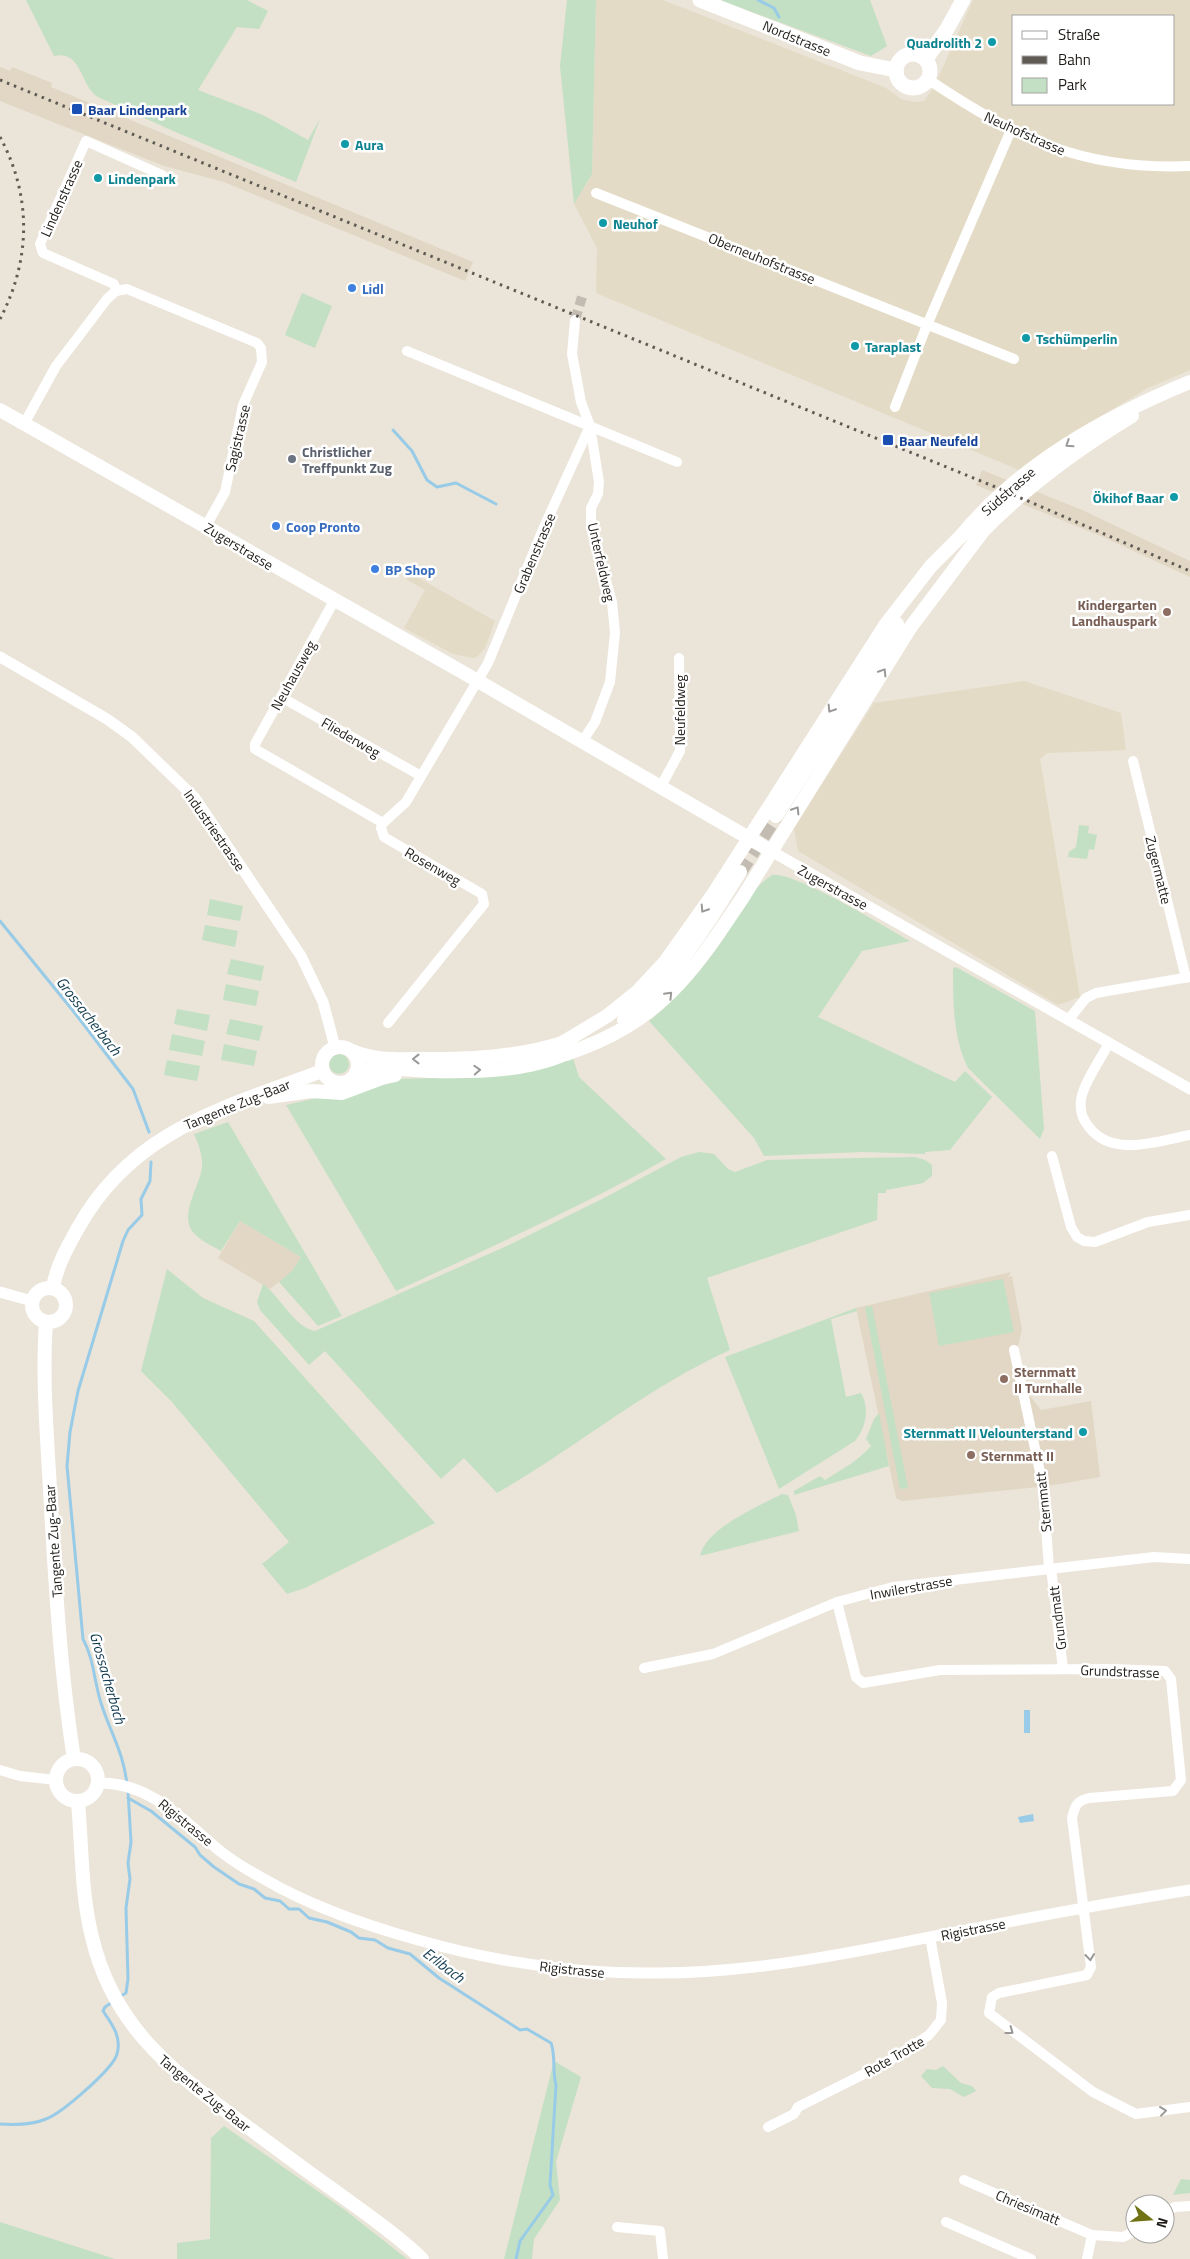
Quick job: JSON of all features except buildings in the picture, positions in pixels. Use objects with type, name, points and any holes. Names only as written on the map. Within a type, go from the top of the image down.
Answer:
[{"type":"main road","name":"Nordstrasse","points":[[700,0],[860,64],[896,70]]},
{"type":"main road","points":[[926,59],[947,30],[963,0]]},
{"type":"main road","points":[[916,54],[926,59],[931,69],[929,80],[920,88],[908,88],[899,81],[896,70],[900,60],[905,56],[916,54]]},
{"type":"main road","name":"Südstrasse","points":[[776,816],[920,589],[966,531],[989,506],[1024,476],[1070,442],[1138,403],[1190,383]]},
{"type":"main road","name":"Südstrasse","points":[[877,658],[938,578],[983,531],[1054,467],[1106,432],[1190,383]]},
{"type":"main road","name":"Zugerstrasse","points":[[0,410],[478,681],[771,851]]},
{"type":"main road","points":[[564,1048],[637,992],[665,962],[689,931],[886,624],[931,566],[966,531]]},
{"type":"main road","points":[[740,872],[694,944],[656,989],[605,1025],[564,1048],[464,1059],[375,1058],[344,1047],[336,1047],[324,1055],[321,1064],[322,1071],[330,1080],[338,1083],[346,1082],[364,1070],[465,1071],[512,1067],[564,1048],[613,1034],[653,1010],[668,997],[714,940],[910,628],[983,531]]},
{"type":"main road","points":[[352,1051],[358,1059],[356,1074]]},
{"type":"main road","name":"Tangente Zug-Baar","points":[[53,1288],[68,1245],[86,1215],[99,1196],[127,1165],[151,1146],[184,1125],[322,1071]]},
{"type":"main road","points":[[255,1096],[270,1097],[318,1091],[342,1093],[382,1078],[428,1071]]},
{"type":"main road","points":[[53,1288],[65,1297],[66,1311],[56,1322],[46,1322],[35,1314],[32,1301],[40,1290],[53,1288]]},
{"type":"main road","name":"Tangente Zug-Baar","points":[[46,1322],[43,1365],[52,1520],[62,1660],[74,1759]]},
{"type":"main road","points":[[74,1759],[83,1760],[92,1765],[97,1773],[98,1782],[89,1798],[78,1802],[62,1796],[56,1780],[61,1766],[74,1759]]},
{"type":"main road","name":"Tangente Zug-Baar","points":[[78,1802],[88,1915],[98,1958],[113,1996],[142,2039],[170,2067],[374,2220],[422,2259]]},
{"type":"street","name":"Neuhofstrasse","points":[[929,80],[1011,130],[1051,148],[1094,160],[1149,166],[1190,166]]},
{"type":"street","points":[[895,407],[927,324],[1011,130]]},
{"type":"street","name":"Lindenstrasse","points":[[162,175],[86,141],[40,244],[43,254],[114,284],[116,291],[127,289],[257,344],[261,348]]},
{"type":"street","name":"Oberneuhofstrasse","points":[[596,193],[1014,360]]},
{"type":"street","points":[[24,424],[56,366],[107,299],[116,291]]},
{"type":"street","name":"Unterfeldweg","points":[[575,320],[572,354],[581,402],[590,426],[599,482],[598,494],[591,508],[591,526],[612,602],[615,633],[607,690],[595,722],[582,742]]},
{"type":"street","name":"Sagistrasse","points":[[206,526],[225,492],[244,405],[262,362],[261,348]]},
{"type":"street","points":[[407,351],[677,462]]},
{"type":"street","name":"Grabenstrasse","points":[[478,681],[488,663],[544,527],[590,426]]},
{"type":"street","name":"Neuhausweg","points":[[334,601],[255,744],[255,749],[383,823]]},
{"type":"street","name":"Industriestrasse","points":[[0,657],[107,719],[132,737],[195,798],[305,964],[323,1002],[336,1047]]},
{"type":"street","name":"Neufeldweg","points":[[660,788],[680,751],[679,658]]},
{"type":"street","points":[[383,823],[406,802],[478,681]]},
{"type":"street","name":"Fliederweg","points":[[281,697],[421,776]]},
{"type":"street","name":"Zugermatte","points":[[1133,761],[1188,977]]},
{"type":"street","name":"Rosenweg","points":[[383,823],[381,828],[384,837],[482,894],[484,904],[388,1023]]},
{"type":"street","name":"Zugerstrasse","points":[[771,851],[1190,1089]]},
{"type":"street","points":[[1069,1019],[1086,998],[1096,993],[1188,977]]},
{"type":"street","points":[[1109,1043],[1082,1094],[1080,1109],[1084,1122],[1094,1134],[1103,1140],[1121,1145],[1134,1145],[1190,1135]]},
{"type":"street","points":[[1052,1156],[1071,1227],[1077,1237],[1084,1241],[1095,1242],[1148,1222],[1190,1215]]},
{"type":"street","points":[[0,1292],[32,1301]]},
{"type":"street","name":"Sternmatt","points":[[1014,1350],[1044,1486],[1050,1568]]},
{"type":"street","name":"Inwilerstrasse","points":[[644,1668],[713,1654],[837,1602],[893,1587],[1154,1557],[1190,1559]]},
{"type":"street","name":"Grundmatt","points":[[1050,1568],[1063,1669]]},
{"type":"street","name":"Grundstrasse","points":[[837,1602],[856,1677],[863,1683],[940,1670],[1063,1669],[1165,1672],[1171,1679],[1181,1780],[1174,1790],[1090,1798],[1080,1801],[1075,1806],[1072,1818],[1085,1908]]},
{"type":"street","points":[[0,1770],[20,1776],[56,1780]]},
{"type":"street","name":"Rigistrasse","points":[[98,1782],[118,1784],[160,1801],[224,1853],[289,1893],[368,1925],[418,1940],[504,1960],[542,1966],[609,1972],[696,1972],[773,1964],[1190,1890]]},
{"type":"street","points":[[1085,1908],[1091,1968],[1087,1975],[999,1993],[992,1997],[989,2013],[1094,2092],[1136,2114],[1190,2107]]},
{"type":"street","name":"Rote Trotte","points":[[768,2127],[794,2114],[798,2107],[886,2063],[937,2028],[942,2012],[942,2004],[930,1937]]},
{"type":"street","name":"Chriesimatt","points":[[964,2180],[1092,2235],[1125,2236]]},
{"type":"street","points":[[1175,2207],[1190,2206]]},
{"type":"street","points":[[946,2222],[1031,2259]]},
{"type":"street","points":[[617,2228],[660,2231],[663,2259]]},
{"type":"street","points":[[1087,2259],[1092,2235]]},
{"type":"shaded area","points":[[596,0],[663,0],[886,88],[901,99],[913,102],[924,101],[934,87],[973,0],[1190,0],[1190,370],[1148,388],[1081,428],[1024,472],[596,293],[597,248],[574,204],[592,174]]},
{"type":"shaded area","points":[[0,67],[10,71],[12,67],[52,83],[51,87],[473,262],[465,281],[224,182],[164,166],[0,101]]},
{"type":"shaded area","points":[[982,470],[1082,510],[1190,561],[1190,577],[1103,537],[976,485]]},
{"type":"shaded area","points":[[410,573],[495,621],[485,648],[478,656],[474,658],[453,654],[404,628],[425,590],[406,579]]},
{"type":"shaded area","points":[[1024,681],[1121,713],[1126,750],[1047,753],[1040,759],[1080,997],[1058,1005],[798,851],[794,828],[874,703]]},
{"type":"shaded area","points":[[240,1221],[301,1257],[292,1272],[270,1289],[218,1258]]},
{"type":"shaded area","points":[[1011,1272],[1008,1277],[1012,1276],[1022,1330],[1017,1350],[1027,1392],[1041,1410],[1091,1401],[1100,1477],[1048,1486],[902,1501],[896,1498],[856,1308]]},
{"type":"green space","points":[[26,0],[247,0],[268,11],[259,29],[237,27],[198,90],[263,115],[308,140],[320,119],[296,182],[173,131],[100,98],[88,87],[71,58],[63,55],[54,56]]},
{"type":"green space","points":[[567,0],[596,0],[592,174],[574,204],[560,66]]},
{"type":"green space","points":[[719,0],[870,0],[887,46],[871,56]]},
{"type":"green space","points":[[302,293],[332,306],[315,348],[285,335]]},
{"type":"green space","points":[[1079,825],[1089,826],[1088,833],[1097,835],[1094,850],[1089,849],[1087,859],[1068,857],[1069,852],[1076,847]]},
{"type":"green space","points":[[772,875],[783,876],[819,891],[910,941],[862,951],[818,1017],[955,1082],[965,1071],[992,1097],[950,1150],[925,1152],[925,1154],[863,1152],[764,1156],[754,1138],[649,1021],[670,1003],[699,972],[757,888]]},
{"type":"green space","points":[[210,899],[243,906],[240,921],[207,915]]},
{"type":"green space","points":[[205,925],[238,931],[235,947],[202,940]]},
{"type":"green space","points":[[231,959],[264,966],[261,981],[227,974]]},
{"type":"green space","points":[[956,967],[1035,1011],[1044,1129],[1040,1139],[968,1068],[959,1045],[955,1019],[953,968]]},
{"type":"green space","points":[[226,984],[259,991],[256,1006],[223,1000]]},
{"type":"green space","points":[[177,1009],[210,1015],[207,1031],[174,1024]]},
{"type":"green space","points":[[230,1019],[263,1026],[259,1041],[226,1034]]},
{"type":"green space","points":[[172,1034],[205,1041],[202,1056],[169,1050]]},
{"type":"green space","points":[[224,1044],[257,1051],[254,1066],[221,1060]]},
{"type":"green space","points":[[339,1054],[346,1057],[349,1064],[346,1071],[339,1074],[332,1071],[329,1064],[332,1057]]},
{"type":"green space","points":[[573,1058],[579,1077],[666,1159],[566,1211],[396,1291],[286,1105],[399,1079],[461,1077],[557,1064]]},
{"type":"green space","points":[[167,1060],[200,1066],[197,1081],[164,1075]]},
{"type":"green space","points":[[228,1122],[342,1316],[318,1326],[279,1282],[292,1271],[301,1257],[240,1221],[221,1251],[202,1240],[192,1231],[189,1224],[189,1208],[202,1168],[200,1151],[194,1134]]},
{"type":"green space","points":[[699,1152],[714,1154],[728,1169],[735,1172],[767,1160],[915,1157],[925,1160],[932,1165],[932,1176],[923,1183],[886,1190],[886,1193],[878,1193],[877,1220],[707,1278],[730,1350],[669,1382],[497,1493],[464,1458],[441,1479],[325,1351],[309,1365],[260,1310],[257,1302],[263,1284],[294,1318],[308,1329],[315,1331],[509,1245],[681,1157]]},
{"type":"green space","points":[[167,1269],[203,1298],[254,1321],[435,1523],[305,1588],[287,1594],[262,1564],[289,1542],[172,1402],[141,1371]]},
{"type":"green space","points":[[1003,1279],[1014,1332],[939,1346],[929,1293]]},
{"type":"green space","points":[[872,1306],[908,1488],[900,1489],[865,1307]]},
{"type":"green space","points":[[856,1308],[857,1311],[831,1319],[846,1397],[861,1393],[864,1399],[866,1418],[862,1430],[855,1441],[779,1489],[725,1357]]},
{"type":"green space","points":[[879,1413],[889,1466],[794,1495],[794,1491],[820,1476],[825,1480],[861,1456],[871,1446],[866,1439],[874,1419]]},
{"type":"green space","points":[[782,1494],[788,1495],[796,1515],[799,1531],[700,1556],[704,1546],[723,1527]]},
{"type":"green space","points":[[554,2061],[581,2077],[556,2162],[560,2200],[534,2239],[532,2259],[504,2259]]},
{"type":"green space","points":[[943,2066],[961,2083],[972,2086],[976,2091],[964,2097],[950,2089],[932,2088],[921,2076],[927,2069],[936,2070]]},
{"type":"green space","points":[[224,2126],[345,2210],[407,2259],[177,2259],[177,2243],[210,2239],[211,2138]]},
{"type":"green space","points":[[1181,2179],[1190,2180],[1190,2193],[1174,2194]]},
{"type":"green space","points":[[0,2222],[115,2259],[0,2259]]},
{"type":"water","points":[[1024,1710],[1030,1710],[1030,1733],[1024,1733]]},
{"type":"water","points":[[1033,1814],[1034,1821],[1020,1823],[1018,1817]]},
{"type":"waterway","points":[[758,0],[774,8],[779,17]]},
{"type":"waterway","points":[[393,430],[412,451],[427,480],[437,487],[456,483],[496,504]]},
{"type":"waterway","name":"Grossacherbach","points":[[0,921],[74,1012],[133,1089],[149,1132]]},
{"type":"waterway","name":"Grossacherbach","points":[[127,1785],[123,1763],[101,1703],[89,1654],[83,1639],[67,1466],[70,1432],[78,1391],[123,1241],[128,1230],[142,1215],[141,1199],[150,1181],[151,1162]]},
{"type":"waterway","name":"Grossacherbach","points":[[119,1997],[126,1993],[128,1979],[126,1908],[130,1879],[128,1863],[131,1842],[128,1791]]},
{"type":"waterway","name":"Erlibach","points":[[128,1798],[151,1811],[195,1847],[200,1855],[214,1867],[239,1884],[254,1889],[265,1898],[280,1901],[289,1909],[299,1909],[309,1918],[327,1922],[351,1932],[359,1938],[375,1940],[388,1948],[410,1954],[439,1978],[520,2030],[527,2029],[551,2043],[556,2085],[550,2185],[553,2195],[520,2241],[516,2259]]},
{"type":"waterway","name":"Grossacherbach","points":[[0,2124],[23,2124],[46,2119],[74,2100],[97,2080],[117,2054],[117,2036],[103,2011],[105,2007],[114,2001]]},
{"type":"tunnel","points":[[575,320],[582,297]]},
{"type":"tunnel","points":[[740,872],[776,816]]},
{"type":"railway","points":[[0,80],[993,486],[1190,571]]},
{"type":"railway","points":[[0,137],[18,182],[24,228],[18,274],[0,319]]},
{"type":"place","name":"Quadrolith 2","points":[[992,42]]},
{"type":"place","name":"Baar Lindenpark","points":[[77,109]]},
{"type":"place","name":"Aura","points":[[345,144]]},
{"type":"place","name":"Lindenpark","points":[[98,178]]},
{"type":"place","name":"Neuhof","points":[[603,223]]},
{"type":"place","name":"Lidl","points":[[352,288]]},
{"type":"place","name":"Tschümperlin","points":[[1026,338]]},
{"type":"place","name":"Taraplast","points":[[855,346]]},
{"type":"place","name":"Baar Neufeld","points":[[888,440]]},
{"type":"place","name":"Christlicher Treffpunkt Zug","points":[[292,459]]},
{"type":"place","name":"Ökihof Baar","points":[[1174,497]]},
{"type":"place","name":"Coop Pronto","points":[[276,526]]},
{"type":"place","name":"BP Shop","points":[[375,569]]},
{"type":"place","name":"Kindergarten Landhauspark","points":[[1167,612]]},
{"type":"place","name":"Sternmatt II Turnhalle","points":[[1004,1379]]},
{"type":"place","name":"Sternmatt II Velounterstand","points":[[1083,1432]]},
{"type":"place","name":"Sternmatt II","points":[[971,1455]]}]
